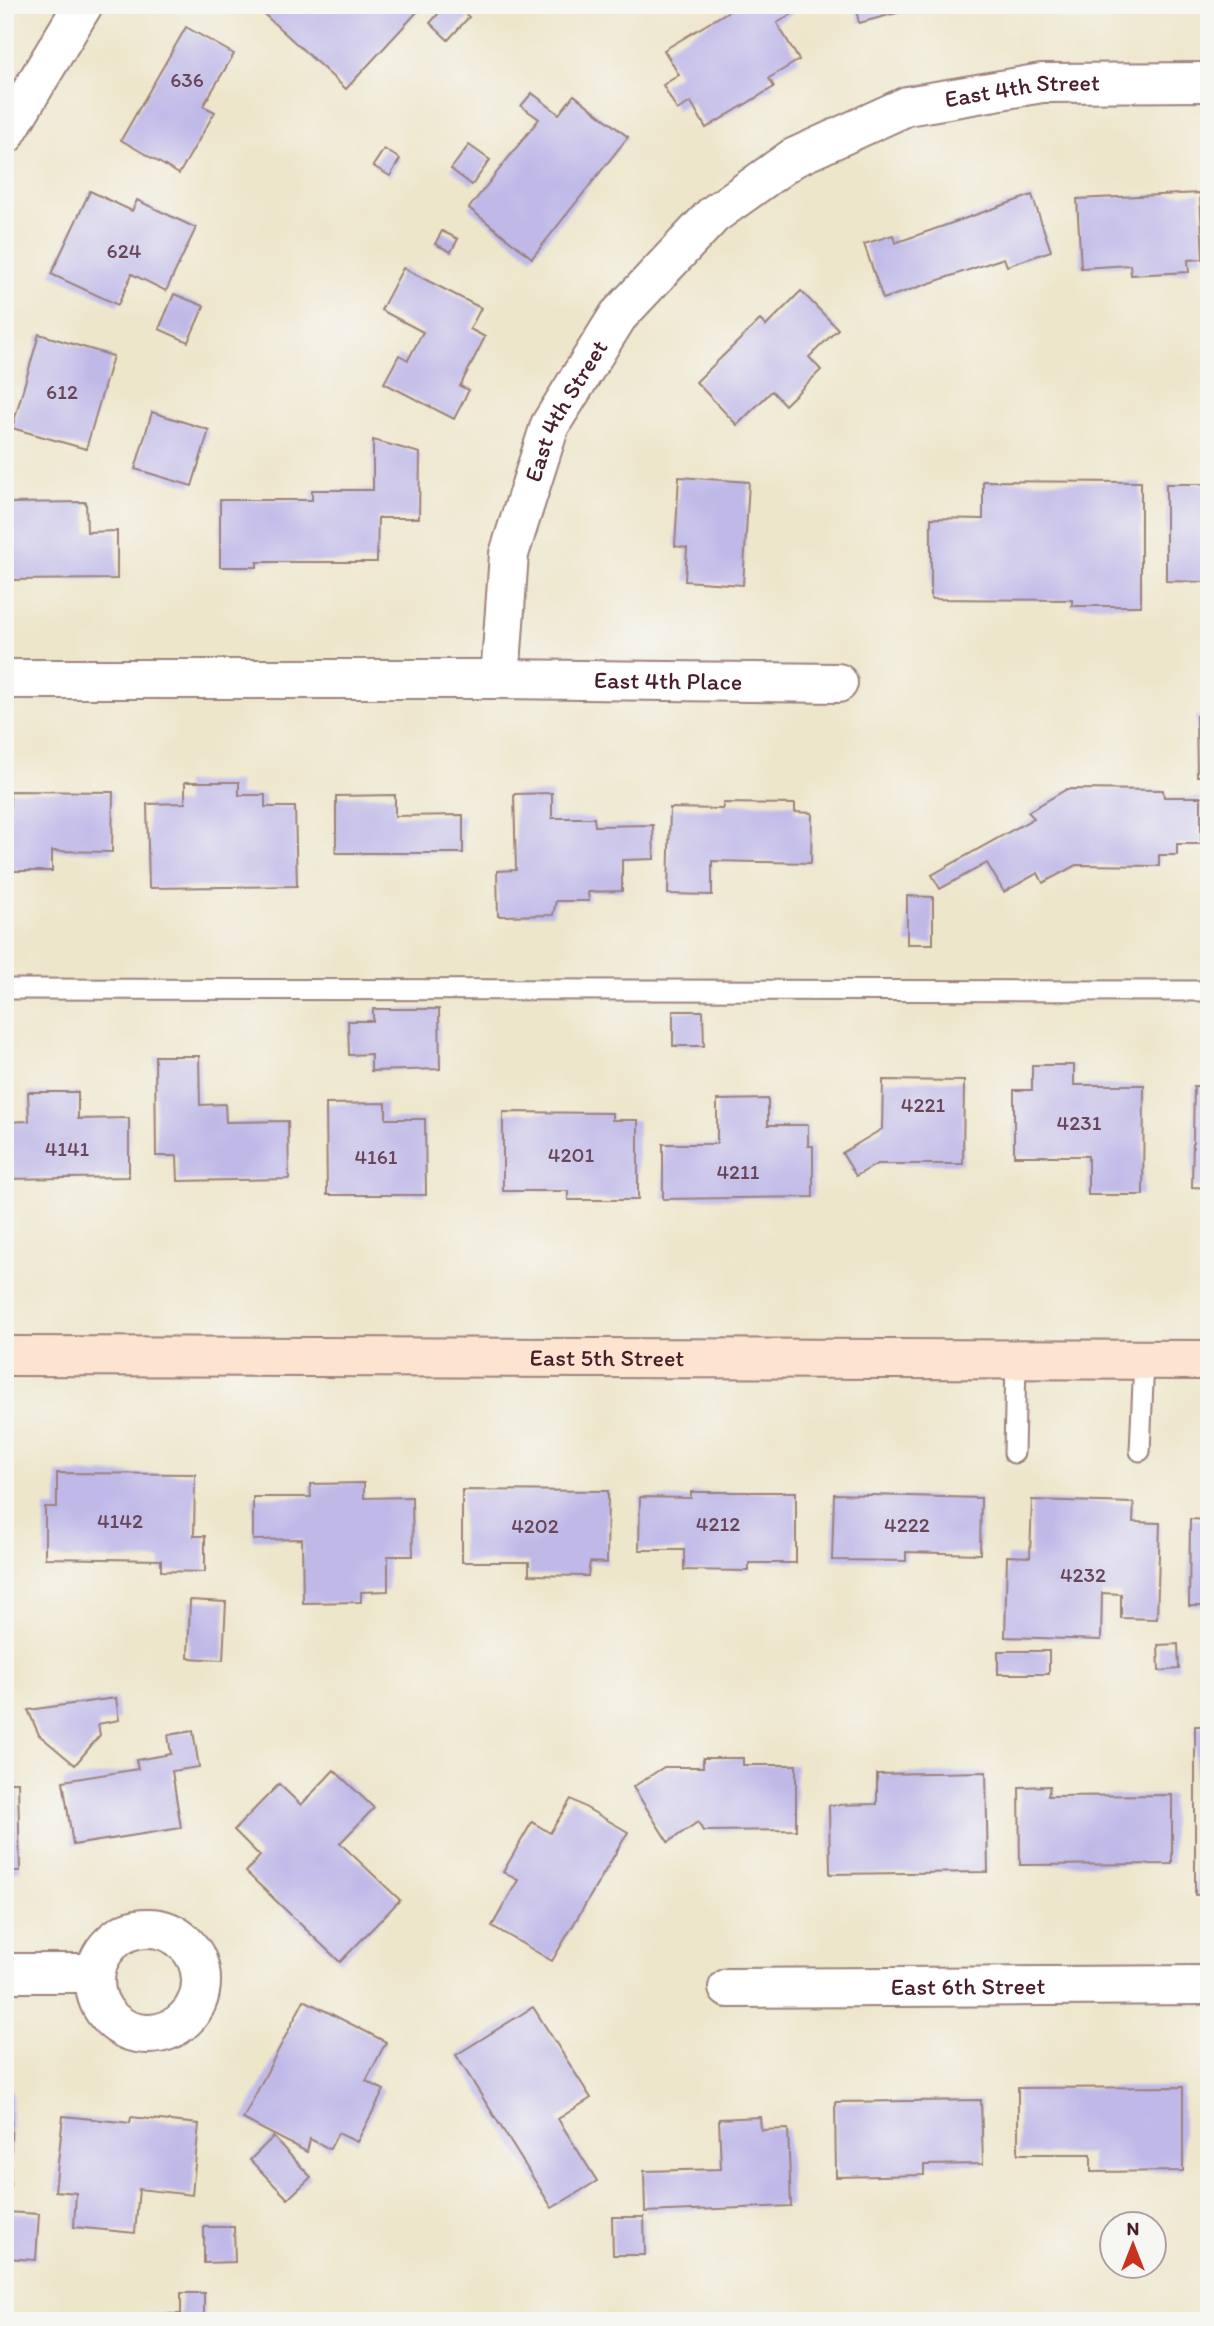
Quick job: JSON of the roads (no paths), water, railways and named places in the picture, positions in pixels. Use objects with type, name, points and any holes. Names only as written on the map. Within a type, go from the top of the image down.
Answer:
[{"type":"street","points":[[5,135],[83,5]]},
{"type":"street","name":"East 4th Street","points":[[500,679],[509,554],[550,425],[618,316],[713,215],[793,158],[907,106],[1042,83],[1209,82]]},
{"type":"street","points":[[5,679],[500,679]]},
{"type":"street","name":"East 4th Place","points":[[500,679],[838,683]]},
{"type":"street","name":"East 5th Street","points":[[5,1356],[1209,1360]]},
{"type":"street","points":[[5,1973],[95,1973]]},
{"type":"street","name":"East 6th Street","points":[[728,1988],[1209,1985]]},
{"type":"lane","points":[[5,989],[1209,991]]},
{"type":"lane","points":[[1014,1453],[1016,1360]]},
{"type":"lane","points":[[1140,1451],[1144,1360]]}]
